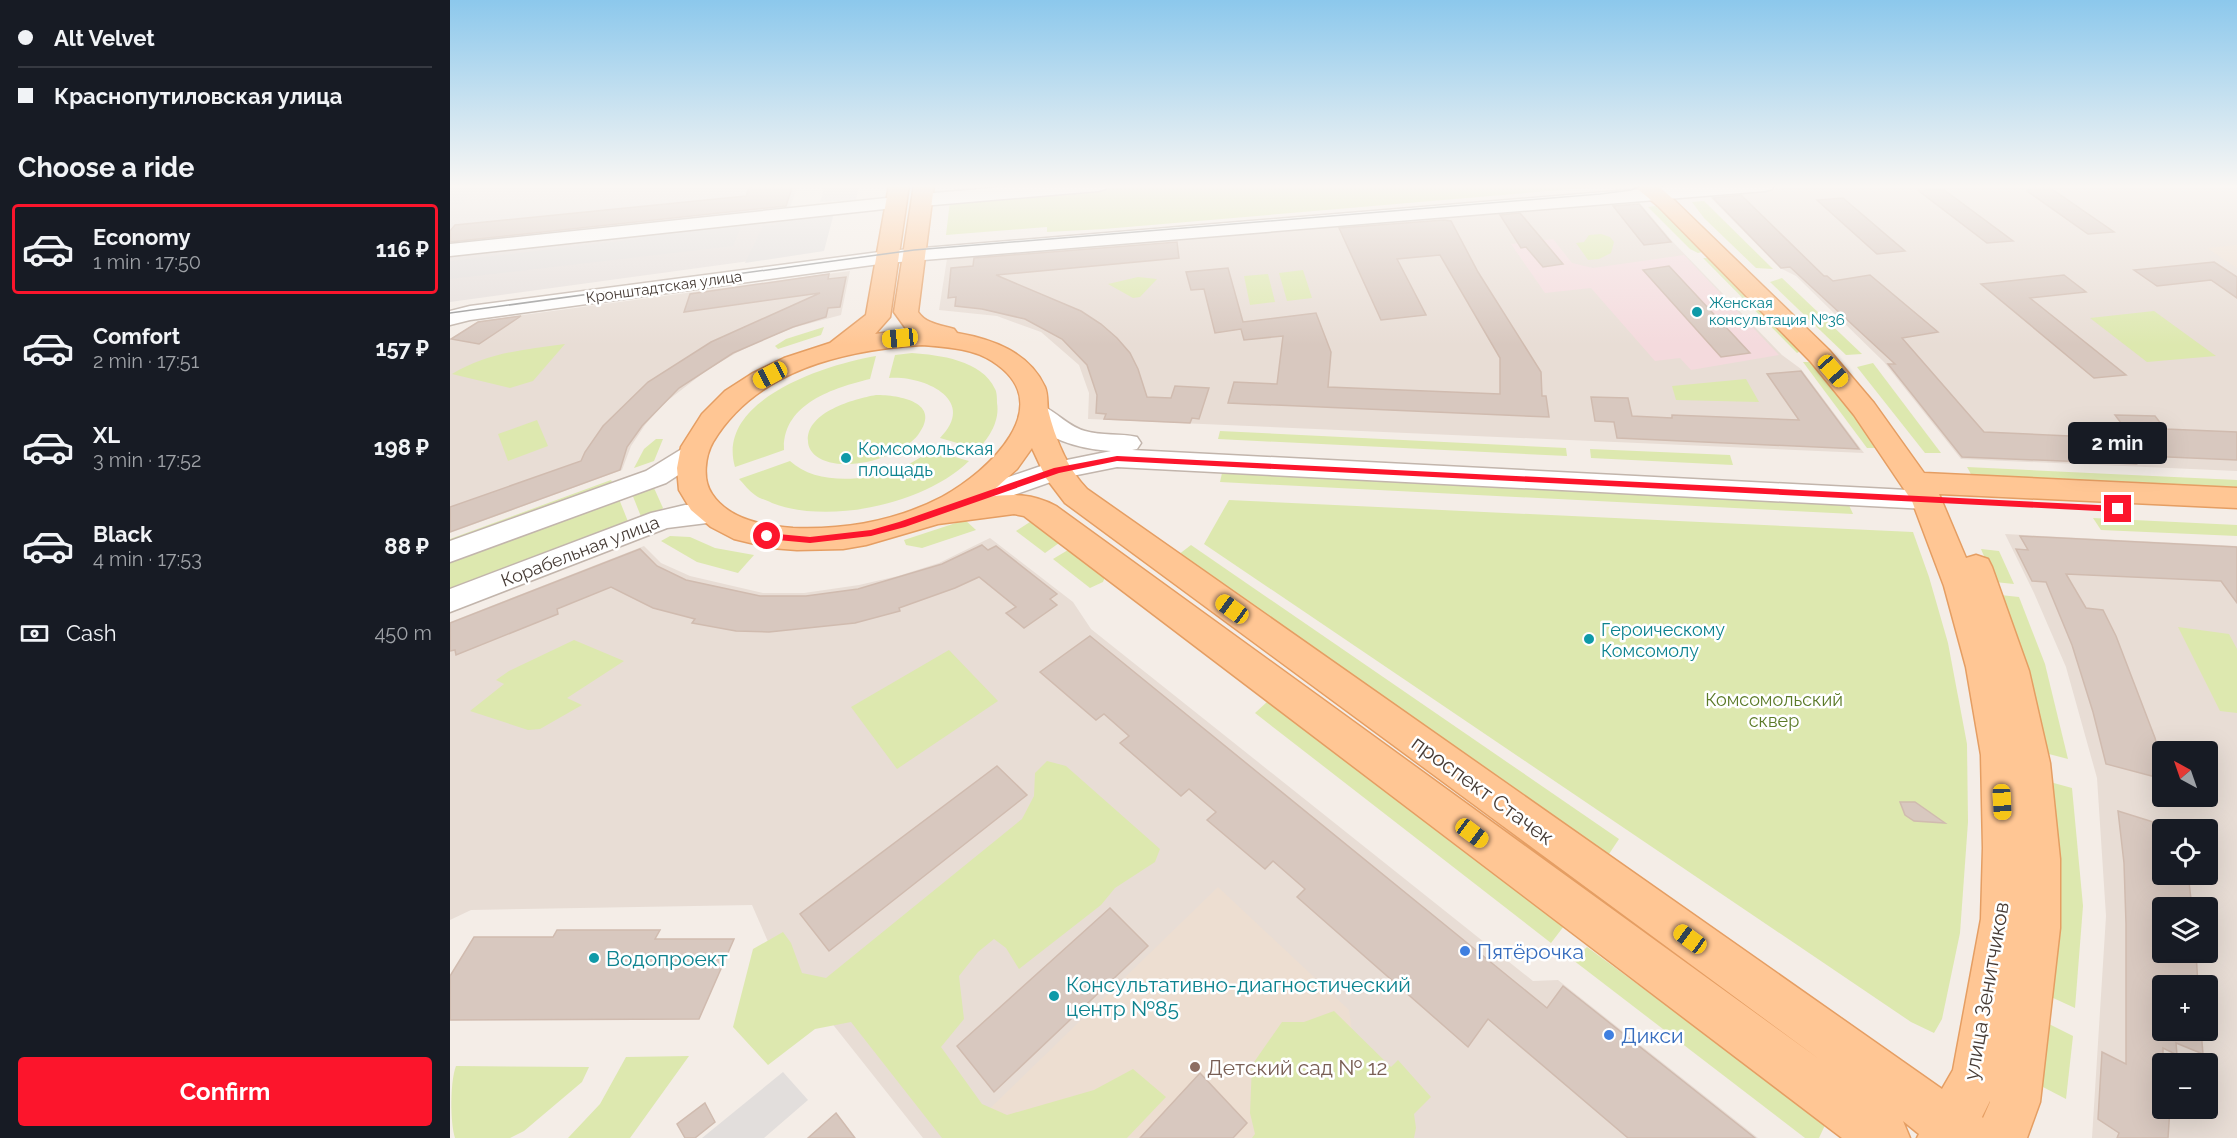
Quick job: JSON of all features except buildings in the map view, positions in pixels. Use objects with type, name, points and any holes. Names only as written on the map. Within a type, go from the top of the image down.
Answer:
[{"type":"main road","points":[[890,238],[878,317],[861,333],[830,350],[781,369],[740,394],[710,423],[694,453],[691,470],[693,486],[700,501],[713,514],[731,525],[780,539],[810,540],[871,533],[931,514],[973,492],[1005,465],[1026,438],[1035,411],[1031,386],[1020,370],[1002,356],[925,330],[908,319],[906,312],[916,238]]},
{"type":"main road","points":[[1712,238],[1842,362],[1862,384],[1933,492]]},
{"type":"main road","points":[[830,350],[865,342],[900,338],[963,341]]},
{"type":"main road","name":"проспект Стачек","points":[[1035,411],[1057,470],[1068,489],[1076,496],[1954,1134]]},
{"type":"main road","points":[[1933,492],[2237,498]]},
{"type":"main road","points":[[1933,492],[2237,515]]},
{"type":"main road","name":"улица Зенитчиков","points":[[1933,492],[1984,667],[2000,755],[2004,848],[2003,919],[1976,1077],[1954,1134]]},
{"type":"main road","name":"улица Зенитчиков","points":[[1933,492],[1984,587],[2011,671],[2030,763],[2039,859],[2038,928],[2015,1102],[2001,1138]]},
{"type":"main road","points":[[931,514],[1014,504],[1031,506],[1045,514],[1884,1138]]},
{"type":"street","points":[[450,250],[545,238]]},
{"type":"street","name":"Кронштадтская улица","points":[[450,318],[470,313],[887,257],[1105,238]]},
{"type":"street","points":[[1035,411],[1060,432],[1089,441],[1933,492]]},
{"type":"street","points":[[450,552],[656,477],[694,453]]},
{"type":"street","points":[[931,514],[1057,470],[1117,458],[1933,492]]},
{"type":"street","name":"Корабельная улица","points":[[450,601],[661,520],[685,515],[713,514]]},
{"type":"shaded area","points":[[450,238],[779,238],[772,258],[450,302]]},
{"type":"shaded area","points":[[736,238],[733,246],[450,279],[450,261],[638,239]]},
{"type":"shaded area","points":[[757,238],[827,238],[824,251],[745,263]]},
{"type":"shaded area","points":[[1196,238],[1670,238],[1782,355],[1801,369],[1864,453],[1088,419],[1089,393],[1079,365],[1041,332],[997,316],[939,310],[947,259]]},
{"type":"shaded area","points":[[1751,238],[2237,238],[2237,471],[1961,459],[1884,362],[1796,276],[1780,268]]},
{"type":"shaded area","points":[[1553,239],[1572,263],[1593,268],[1684,255],[1779,355],[1691,370],[1680,358],[1655,361],[1591,288],[1545,293],[1511,244]]},
{"type":"shaded area","points":[[2237,245],[2237,268],[2207,248]]},
{"type":"shaded area","points":[[850,271],[841,315],[796,327],[765,339],[707,370],[662,405],[645,425],[631,446],[622,470],[450,533],[450,339],[479,321]]},
{"type":"shaded area","points":[[2005,534],[2237,546],[2237,1138],[2092,1138],[2106,916],[2097,778],[2066,667]]},
{"type":"shaded area","points":[[990,538],[1073,602],[1091,629],[1533,981],[1558,980],[1758,1138],[923,1138],[769,944],[752,905],[471,910],[450,920],[450,622],[644,546],[661,563],[690,576],[763,593],[804,593],[859,585],[898,576],[939,563]]},
{"type":"shaded area","name":"Детский сад № 12","points":[[1218,887],[1349,1010],[1367,1138],[986,1138],[974,1124]]},
{"type":"shaded area","points":[[783,1072],[808,1100],[764,1138],[702,1138]]},
{"type":"green space","points":[[1587,238],[1611,238],[1614,242],[1611,253],[1599,259],[1588,260],[1576,243],[1584,242]]},
{"type":"green space","points":[[1679,238],[1693,238],[1706,251],[1698,253],[1690,249]]},
{"type":"green space","points":[[1725,238],[1742,238],[1773,269],[1756,268]]},
{"type":"green space","points":[[1703,258],[1713,258],[1801,351],[1797,353]]},
{"type":"green space","points":[[1303,270],[1312,298],[1287,301],[1279,273]]},
{"type":"green space","points":[[1268,274],[1275,302],[1250,305],[1244,276]]},
{"type":"green space","points":[[1138,277],[1157,279],[1140,297],[1133,298],[1108,284]]},
{"type":"green space","points":[[1782,278],[1862,354],[1846,355],[1770,282]]},
{"type":"green space","points":[[2154,311],[2216,356],[2147,362],[2090,318]]},
{"type":"green space","points":[[824,327],[821,335],[778,349],[775,346],[786,339]]},
{"type":"green space","points":[[565,344],[533,381],[510,388],[452,374],[493,356]]},
{"type":"green space","points":[[912,353],[935,355],[959,361],[980,371],[989,379],[996,392],[997,416],[990,434],[978,449],[940,438],[950,424],[953,412],[950,401],[942,392],[916,381],[889,378],[895,355]]},
{"type":"green space","points":[[876,356],[870,379],[826,393],[801,410],[791,421],[786,434],[784,450],[735,467],[733,443],[742,422],[758,404],[780,389],[805,377],[831,367]]},
{"type":"green space","points":[[1803,362],[1815,362],[1881,448],[1867,448]]},
{"type":"green space","points":[[1873,363],[1941,453],[1925,453],[1857,367]]},
{"type":"green space","points":[[1746,379],[1759,402],[1676,400],[1672,386]]},
{"type":"green space","points":[[876,395],[906,399],[922,408],[925,415],[924,424],[918,435],[898,451],[855,464],[827,461],[813,453],[808,441],[809,431],[815,422],[844,404]]},
{"type":"green space","points":[[537,420],[548,446],[508,461],[498,434]]},
{"type":"green space","points":[[1220,431],[1566,448],[1567,456],[1218,439]]},
{"type":"green space","points":[[656,439],[663,439],[654,461],[634,468],[644,449]]},
{"type":"green space","points":[[1590,449],[1730,455],[1733,465],[1591,458]]},
{"type":"green space","points":[[930,450],[969,461],[928,489],[902,499],[848,511],[821,512],[772,503],[759,498],[739,479],[790,461],[804,471],[821,476],[840,479],[860,478],[899,468]]},
{"type":"green space","points":[[1967,467],[2237,480],[2237,489],[1972,476]]},
{"type":"green space","points":[[1222,473],[1849,505],[1853,514],[1220,482]]},
{"type":"green space","points":[[611,480],[613,484],[450,543],[450,539]]},
{"type":"green space","points":[[654,488],[663,508],[659,513],[642,519],[632,494]]},
{"type":"green space","points":[[619,499],[629,524],[450,592],[450,561]]},
{"type":"green space","name":"Комсомольский сквер","points":[[1229,500],[1913,532],[1948,643],[1967,744],[1968,822],[1960,933],[1942,1019],[1934,1033],[1911,1022],[1204,544]]},
{"type":"green space","points":[[2093,518],[2237,525],[2237,536],[2101,530]]},
{"type":"green space","points":[[965,520],[976,530],[922,548],[906,545],[904,540]]},
{"type":"green space","points":[[1030,522],[1059,543],[1045,553],[1016,531]]},
{"type":"green space","points":[[670,536],[690,537],[715,548],[754,555],[738,573],[697,562],[661,541]]},
{"type":"green space","points":[[1191,545],[1619,839],[1607,857],[1178,555]]},
{"type":"green space","points":[[1981,549],[1999,551],[2014,584],[1995,582]]},
{"type":"green space","points":[[1068,550],[1105,577],[1103,582],[1090,588],[1053,559]]},
{"type":"green space","points":[[2000,595],[2019,597],[2045,664],[2068,759],[2045,753]]},
{"type":"green space","points":[[2178,627],[2229,634],[2237,649],[2237,713],[2220,711]]},
{"type":"green space","points":[[574,640],[624,661],[567,698],[582,705],[540,729],[528,730],[470,711],[504,684],[496,680],[509,671]]},
{"type":"green space","points":[[949,650],[998,701],[897,769],[851,707]]},
{"type":"green space","points":[[1268,701],[1564,926],[1551,943],[1255,713]]},
{"type":"green space","points":[[1047,761],[1066,766],[1160,849],[1155,862],[1115,888],[1101,905],[1019,969],[1006,948],[994,939],[978,952],[959,976],[964,1019],[941,1047],[982,1104],[1007,1115],[1094,1090],[1133,1069],[1166,1097],[1127,1138],[942,1138],[851,1022],[815,1029],[768,1065],[733,1027],[753,949],[783,932],[791,943],[802,973],[826,978],[1022,819],[1034,796],[1035,773]]},
{"type":"green space","points":[[2050,782],[2072,788],[2083,906],[2075,1008],[2051,997]]},
{"type":"green space","points":[[1587,947],[1826,1123],[1819,1138],[1805,1138],[1573,960]]},
{"type":"green space","points":[[1334,1011],[1391,1067],[1398,1060],[1431,1097],[1414,1114],[1416,1128],[1414,1138],[1252,1138],[1255,1134],[1250,1113],[1252,1065],[1282,1022],[1304,1022]]},
{"type":"green space","points":[[2049,1024],[2073,1036],[2066,1099],[2041,1086]]},
{"type":"green space","points":[[689,1056],[630,1138],[568,1138],[600,1104],[626,1057]]},
{"type":"green space","points":[[456,1066],[589,1067],[582,1082],[524,1131],[510,1138],[455,1138],[451,1102]]},
{"type":"tram line","points":[[450,313],[914,250],[1060,238]]},
{"type":"place","name":"Женская консультация №36","points":[[1697,312]]},
{"type":"place","name":"Комсомольская площадь","points":[[846,458]]},
{"type":"place","name":"Героическому Комсомолу","points":[[1589,639]]},
{"type":"place","name":"Пятёрочка","points":[[1465,951]]},
{"type":"place","name":"Водопроект","points":[[594,958]]},
{"type":"place","name":"Консультативно-диагностический центр №85","points":[[1054,996]]},
{"type":"place","name":"Дикси","points":[[1609,1035]]},
{"type":"place","name":"Детский сад № 12","points":[[1195,1067]]},
{"type":"route","points":[[767,536],[810,540],[871,533],[902,525],[1057,470],[1117,458],[2118,509]]}]
